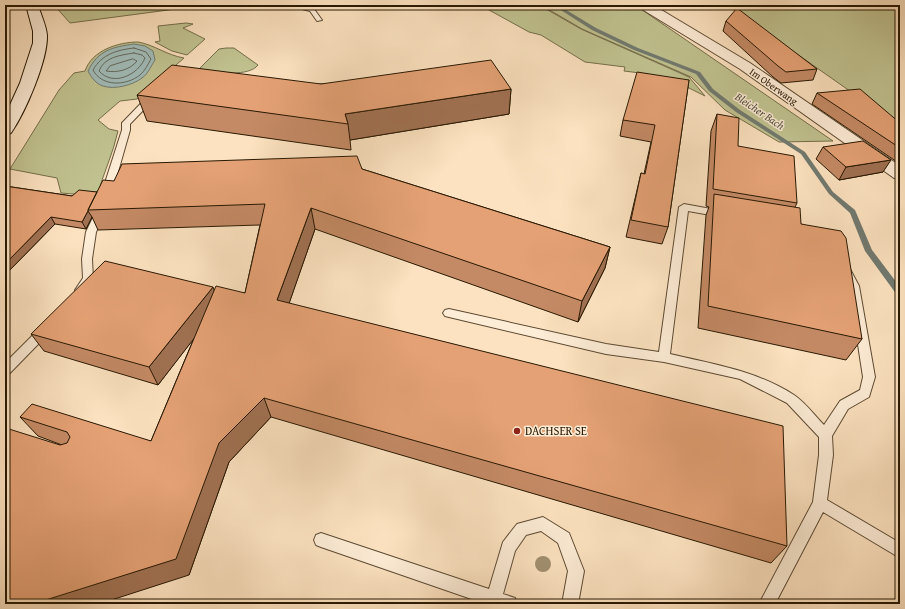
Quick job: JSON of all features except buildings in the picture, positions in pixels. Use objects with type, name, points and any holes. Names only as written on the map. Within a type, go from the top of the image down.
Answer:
[{"type":"street","points":[[5,130],[22,98],[34,64],[40,36],[32,5]]},
{"type":"street","name":"Im Oberwang","points":[[644,5],[745,66],[900,174]]},
{"type":"lane","points":[[290,5],[312,10],[319,20]]},
{"type":"lane","points":[[75,297],[88,279],[87,259],[91,232],[110,192],[109,186],[126,130],[126,123],[158,92]]},
{"type":"lane","points":[[664,356],[684,207],[730,215]]},
{"type":"lane","points":[[824,436],[844,405],[865,393],[869,377],[854,286],[840,261]]},
{"type":"lane","points":[[448,313],[606,349],[664,356],[742,375],[791,399],[824,436],[826,455],[820,503],[767,604]]},
{"type":"lane","points":[[5,371],[50,326]]},
{"type":"lane","points":[[820,503],[900,550]]},
{"type":"lane","points":[[494,599],[508,546],[522,528],[543,524],[564,538],[576,571],[570,604]]},
{"type":"lane","points":[[321,540],[509,604]]},
{"type":"green space","points":[[54,5],[206,5],[70,23]]},
{"type":"green space","points":[[480,5],[539,5],[581,29],[689,77],[705,96],[685,86],[647,80],[648,74],[624,71],[625,67],[585,62],[541,35],[529,32]]},
{"type":"green space","points":[[541,5],[646,5],[638,7],[833,141],[779,142],[725,110],[691,77],[582,29]]},
{"type":"green space","points":[[727,5],[900,5],[900,119],[887,117]]},
{"type":"green space","points":[[186,23],[193,24],[183,28],[205,39],[187,55],[172,51],[155,42],[160,41],[158,26]]},
{"type":"green space","points":[[131,42],[138,42],[184,58],[137,99],[120,101],[98,120],[109,129],[118,131],[97,196],[61,193],[57,178],[10,169],[59,90],[74,73],[85,71],[94,58],[107,49]]},
{"type":"green space","points":[[234,48],[258,65],[254,69],[241,72],[204,72],[199,69],[219,49]]},
{"type":"water","points":[[134,44],[145,46],[153,51],[155,60],[144,76],[134,83],[118,87],[103,86],[94,80],[88,71],[96,58],[113,48]]},
{"type":"waterway","name":"Bleicher Bach","points":[[555,5],[594,29],[636,49],[698,73],[711,90],[738,111],[803,153],[831,193],[853,212],[869,251],[900,293]]},
{"type":"place","name":"DACHSER SE","points":[[517,431]]}]
